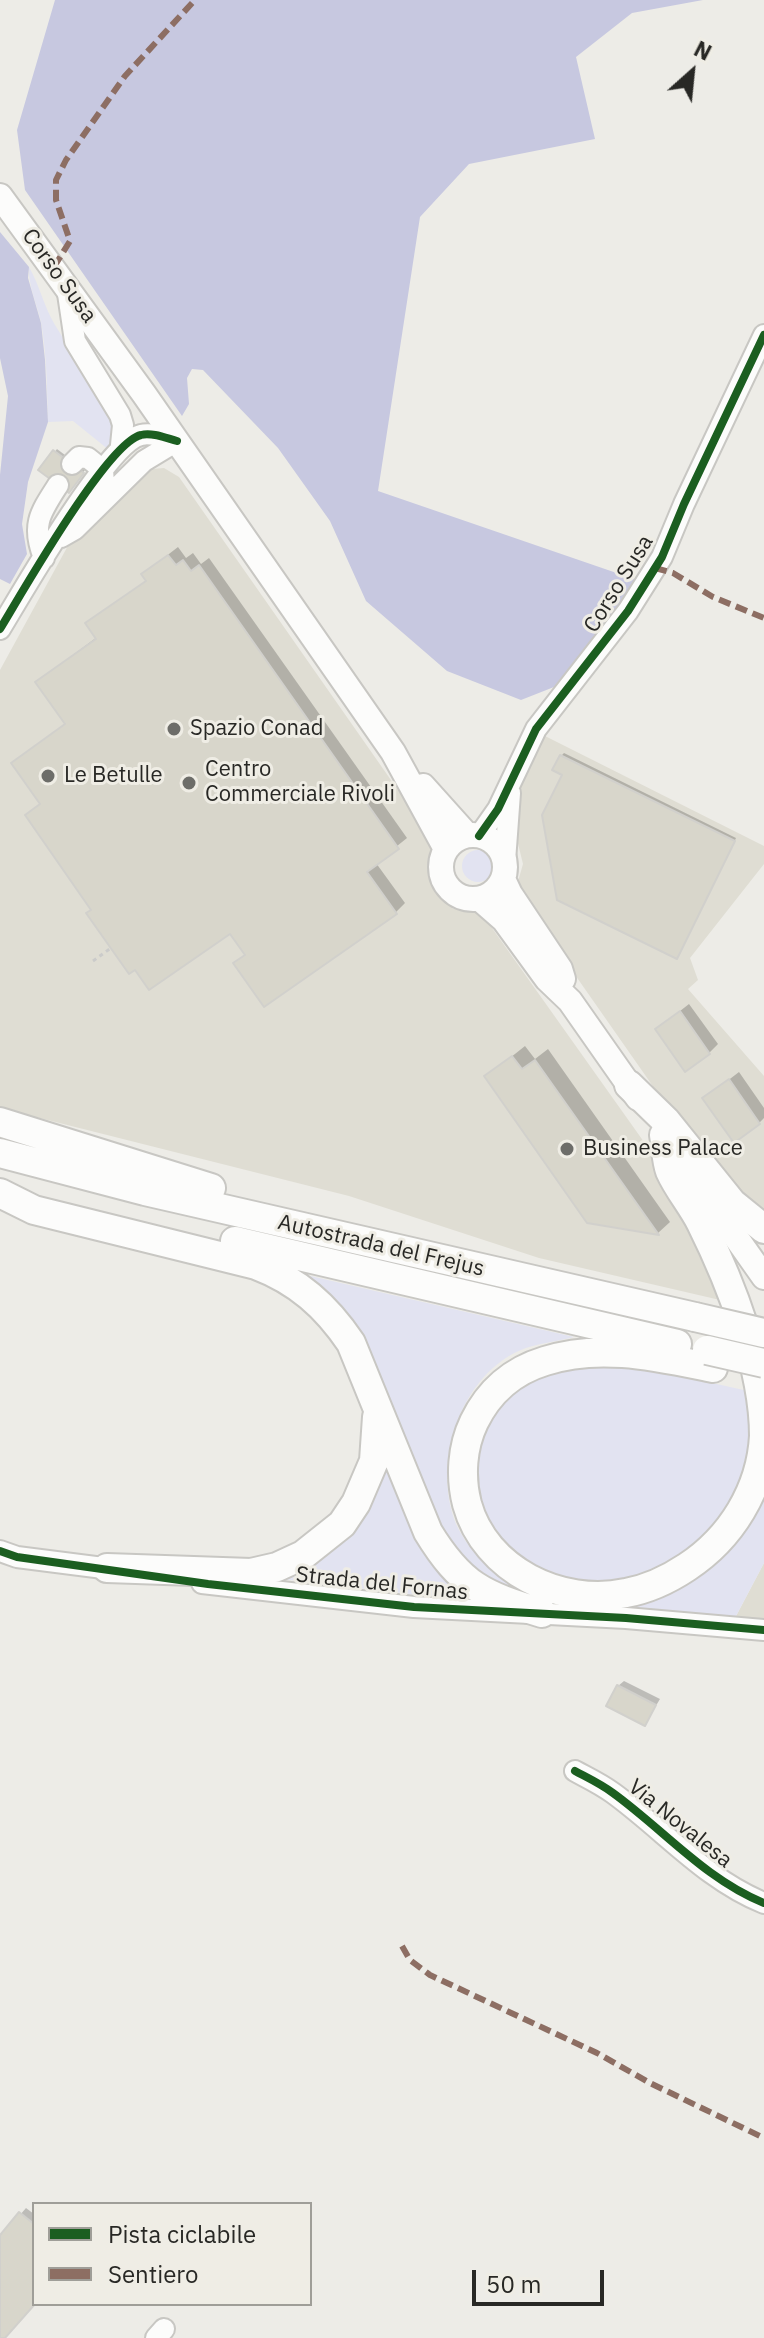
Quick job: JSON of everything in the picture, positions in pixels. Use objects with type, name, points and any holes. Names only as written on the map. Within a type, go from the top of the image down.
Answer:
[{"type":"highway","points":[[629,1085],[666,1121],[732,1203],[764,1229]]},
{"type":"highway","points":[[0,1122],[178,1179],[275,1205],[334,1235]]},
{"type":"highway","points":[[664,1135],[669,1169],[717,1257],[740,1319],[761,1386],[764,1439],[751,1492],[729,1529],[700,1558],[676,1574],[625,1594],[564,1592],[534,1582],[506,1565],[485,1542],[470,1516],[463,1489],[463,1460],[469,1432],[481,1407],[498,1387],[518,1371],[546,1360],[577,1354],[610,1353],[710,1359],[764,1379]]},
{"type":"highway","name":"Autostrada del Frejus","points":[[0,1153],[145,1191],[764,1333]]},
{"type":"highway","points":[[0,1190],[34,1210],[183,1245],[279,1274],[308,1293],[336,1320],[351,1343],[428,1532],[440,1552],[473,1586],[493,1598],[542,1613]]},
{"type":"highway","name":"Autostrada del Frejus","points":[[0,1190],[710,1359],[764,1363]]},
{"type":"highway","points":[[107,1568],[251,1573],[277,1567],[303,1555],[342,1524],[367,1482],[377,1437],[376,1400]]},
{"type":"main road","name":"Corso Susa","points":[[0,196],[67,285],[393,752],[446,849]]},
{"type":"main road","name":"Corso Susa","points":[[393,752],[473,836]]},
{"type":"main road","points":[[570,1001],[560,969],[510,894],[496,844],[473,836],[455,840],[446,849],[441,867],[446,885],[461,897],[480,899],[504,920],[547,979],[570,1001],[764,1277]]},
{"type":"main road","points":[[480,899],[496,890],[504,870]]},
{"type":"street","points":[[67,285],[75,341],[120,415],[123,425],[121,445]]},
{"type":"street","name":"Corso Susa","points":[[473,836],[498,809],[536,729],[628,611],[662,557],[764,335]]},
{"type":"street","points":[[0,629],[70,513],[121,445],[145,434],[177,441]]},
{"type":"street","points":[[57,539],[79,524],[144,461],[177,441]]},
{"type":"street","points":[[72,464],[83,456],[103,470],[105,481],[79,524]]},
{"type":"street","points":[[44,558],[37,541],[38,518],[58,485]]},
{"type":"street","name":"Corso Susa","points":[[504,870],[510,785]]},
{"type":"street","name":"Strada del Fornas","points":[[0,1551],[17,1557],[208,1584],[414,1607],[542,1613],[764,1630]]},
{"type":"street","name":"Via Novalesa","points":[[575,1771],[615,1794],[673,1845],[729,1887],[764,1903]]},
{"type":"path","points":[[93,961],[111,948]]},
{"type":"shaded area","points":[[55,0],[703,0],[632,13],[576,57],[595,139],[469,164],[420,217],[378,491],[637,580],[554,687],[521,700],[447,671],[366,601],[330,521],[278,448],[203,370],[192,369],[187,378],[189,404],[182,416],[25,190],[17,130]]},
{"type":"shaded area","points":[[0,232],[29,267],[28,278],[41,323],[48,422],[28,482],[22,524],[27,554],[10,584],[0,579],[0,475],[8,396],[0,358]]},
{"type":"shaded area","points":[[29,267],[51,318],[112,419],[117,434],[109,450],[73,421],[48,422],[43,334]]},
{"type":"shaded area","points":[[164,468],[179,477],[421,823],[434,854],[437,887],[453,909],[464,908],[487,921],[666,1173],[720,1300],[539,1258],[349,1196],[0,1108],[0,670],[70,542],[142,474]]},
{"type":"shaded area","points":[[543,735],[764,846],[764,864],[690,958],[698,980],[688,989],[764,1076],[764,1217],[694,1145],[522,899],[517,885],[523,864],[513,823],[520,779]]},
{"type":"shaded area","points":[[478,850],[490,854],[494,866],[490,878],[478,882],[466,878],[462,866],[466,854]]},
{"type":"shaded area","points":[[306,1275],[574,1337],[526,1348],[503,1360],[483,1378],[467,1400],[449,1452],[447,1479],[459,1530],[483,1561],[535,1600],[486,1578],[446,1541],[327,1296]]},
{"type":"shaded area","points":[[602,1362],[636,1366],[748,1391],[752,1421],[750,1454],[732,1501],[712,1528],[689,1547],[654,1569],[629,1579],[602,1584],[572,1582],[544,1573],[520,1559],[500,1539],[486,1516],[478,1490],[477,1461],[491,1415],[515,1387],[546,1371]]},
{"type":"shaded area","points":[[384,1454],[478,1602],[274,1578],[308,1564]]},
{"type":"shaded area","points":[[764,1496],[764,1563],[735,1618],[621,1608],[666,1592],[706,1569],[740,1537]]},
{"type":"shaded area","points":[[764,1563],[764,1620],[735,1618]]},
{"type":"building","points":[[53,450],[84,473],[69,493],[38,470]]},
{"type":"building","name":"Centro Commerciale Rivoli","points":[[168,555],[176,565],[183,560],[191,571],[199,565],[399,849],[367,872],[397,914],[264,1007],[233,963],[245,955],[230,934],[149,990],[135,970],[129,974],[86,913],[91,910],[25,815],[40,804],[11,763],[65,724],[35,682],[96,639],[85,623],[146,581],[141,574]]},
{"type":"building","points":[[560,755],[735,841],[677,959],[557,900],[542,815],[562,775],[552,770]]},
{"type":"building","points":[[680,1011],[710,1054],[685,1072],[655,1029]]},
{"type":"building","name":"Business Palace","points":[[512,1056],[522,1069],[535,1060],[659,1235],[587,1223],[484,1076]]},
{"type":"building","points":[[729,1079],[760,1124],[734,1143],[702,1098]]},
{"type":"building","points":[[617,1685],[656,1705],[645,1726],[606,1706]]},
{"type":"building","points":[[19,2212],[32,2222],[33,2306],[5,2338],[0,2338],[0,2235]]},
{"type":"marked path","points":[[54,267],[70,241],[56,200],[56,180],[66,160],[125,76],[195,0]]},
{"type":"marked path","points":[[655,568],[673,573],[713,597],[764,618]]},
{"type":"marked path","points":[[402,1946],[410,1960],[430,1975],[597,2053],[650,2083],[764,2138]]},
{"type":"cycle path","points":[[479,836],[498,809],[536,729],[628,611],[662,557],[764,335]]},
{"type":"cycle path","points":[[0,629],[87,490],[126,444],[145,434],[177,441]]},
{"type":"cycle path","points":[[0,1551],[17,1557],[208,1584],[414,1607],[626,1618],[764,1630]]},
{"type":"cycle path","points":[[575,1771],[632,1807],[723,1881],[764,1903]]},
{"type":"place","name":"Spazio Conad","points":[[174,729]]},
{"type":"place","name":"Le Betulle","points":[[48,776]]},
{"type":"place","name":"Centro Commerciale Rivoli","points":[[189,783]]},
{"type":"place","name":"Business Palace","points":[[567,1149]]}]
